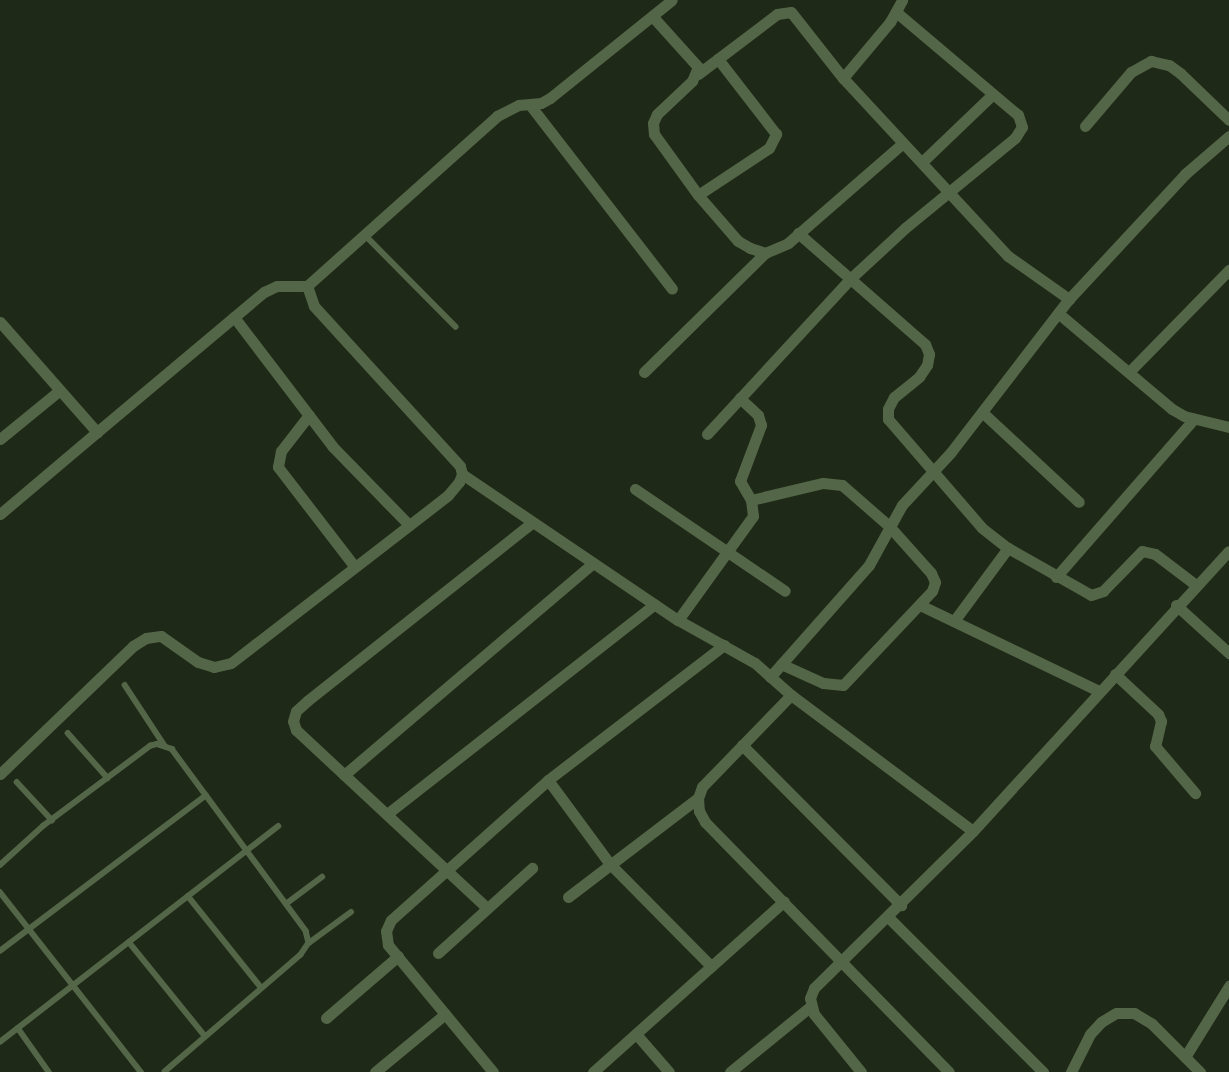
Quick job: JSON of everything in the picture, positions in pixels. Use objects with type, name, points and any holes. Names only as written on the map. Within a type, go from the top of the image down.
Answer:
[{"type":"street","points":[[0,514],[234,317],[271,289],[307,286],[497,116],[519,105],[530,105],[550,98],[672,0]]},
{"type":"street","points":[[843,78],[896,12],[902,0]]},
{"type":"street","points":[[765,253],[738,241],[698,195],[658,142],[653,123],[657,114],[698,74],[777,14],[791,12],[843,78],[902,144],[922,162],[1017,264],[1069,299]]},
{"type":"street","points":[[707,434],[850,280],[949,192],[1014,138],[1022,127],[1018,115],[896,12]]},
{"type":"street","points":[[653,17],[694,60],[698,74]]},
{"type":"street","points":[[698,195],[769,148],[776,134],[718,59]]},
{"type":"street","points":[[1085,126],[1131,72],[1151,61],[1169,65],[1180,73],[1229,120]]},
{"type":"street","points":[[922,162],[994,94]]},
{"type":"street","points":[[530,105],[672,289]]},
{"type":"street","points":[[770,677],[869,565],[902,505],[982,412],[1069,299],[1185,174],[1229,136]]},
{"type":"street","points":[[644,372],[765,253],[777,250],[798,234],[902,144]]},
{"type":"street","points":[[798,234],[925,344],[929,354],[927,365],[919,377],[894,398],[888,409],[888,419],[982,528],[1008,548],[1082,593],[1098,595],[1142,551],[1155,554],[1196,585]]},
{"type":"street","points":[[1129,372],[1229,270]]},
{"type":"street","points":[[307,286],[314,306],[452,458],[462,474],[678,620],[755,663],[790,695],[973,831]]},
{"type":"street","points":[[1058,313],[1172,409],[1194,419],[1229,426]]},
{"type":"street","points":[[234,317],[333,447],[409,525]]},
{"type":"street","points":[[0,322],[98,432]]},
{"type":"street","points":[[0,439],[60,390]]},
{"type":"street","points":[[678,620],[753,516],[751,500],[740,481],[761,425],[758,415],[740,398]]},
{"type":"street","points":[[982,412],[1079,502]]},
{"type":"street","points":[[309,414],[281,451],[278,466],[355,567]]},
{"type":"street","points":[[1056,577],[1194,419]]},
{"type":"street","points":[[0,774],[133,646],[146,638],[161,636],[198,662],[214,667],[231,663],[448,495],[462,474]]},
{"type":"street","points":[[751,500],[834,482],[851,490],[889,526],[931,573],[935,582],[932,591],[920,605],[843,685],[823,683],[781,664]]},
{"type":"street","points":[[635,489],[785,591]]},
{"type":"street","points":[[486,908],[296,730],[293,721],[296,711],[533,522]]},
{"type":"street","points":[[954,621],[1008,548]]},
{"type":"street","points":[[730,1072],[811,1006],[814,988],[841,959],[889,918],[973,831],[1176,605],[1229,551]]},
{"type":"street","points":[[344,775],[594,562]]},
{"type":"street","points":[[387,814],[654,604]]},
{"type":"street","points":[[920,605],[1099,691]]},
{"type":"street","points":[[1176,605],[1229,653]]},
{"type":"street","points":[[494,1072],[388,945],[386,931],[391,920],[548,780],[724,645]]},
{"type":"street","points":[[1115,674],[1158,714],[1161,721],[1155,746],[1195,794]]},
{"type":"street","points":[[790,695],[702,787],[698,798],[698,811],[705,822],[841,959],[949,1072]]},
{"type":"street","points":[[742,746],[901,905]]},
{"type":"street","points":[[548,780],[610,864],[711,966]]},
{"type":"street","points":[[568,897],[698,798]]},
{"type":"street","points":[[438,953],[532,868]]},
{"type":"street","points":[[593,1072],[784,901]]},
{"type":"street","points":[[889,918],[1043,1072]]},
{"type":"street","points":[[326,1018],[398,956]]},
{"type":"street","points":[[1185,1058],[1229,986]]},
{"type":"street","points":[[811,1006],[861,1072]]},
{"type":"street","points":[[1071,1072],[1090,1034],[1101,1022],[1116,1013],[1134,1013],[1152,1024],[1200,1072]]},
{"type":"street","points":[[375,1072],[445,1014]]},
{"type":"street","points":[[636,1034],[669,1072]]},
{"type":"lane","points":[[365,235],[456,327]]},
{"type":"lane","points":[[125,685],[165,746]]},
{"type":"lane","points":[[68,734],[108,778]]},
{"type":"lane","points":[[0,865],[52,820],[150,746],[165,746],[172,749],[306,931],[309,943]]},
{"type":"lane","points":[[17,782],[52,820]]},
{"type":"lane","points":[[0,951],[206,795]]},
{"type":"lane","points":[[0,1042],[75,986],[246,849],[278,826]]},
{"type":"lane","points":[[286,904],[322,877]]},
{"type":"lane","points":[[0,892],[141,1072]]},
{"type":"lane","points":[[188,896],[261,988]]},
{"type":"lane","points":[[164,1072],[302,955],[309,943],[351,912]]},
{"type":"lane","points":[[129,942],[205,1036]]},
{"type":"lane","points":[[18,1028],[49,1072]]}]
